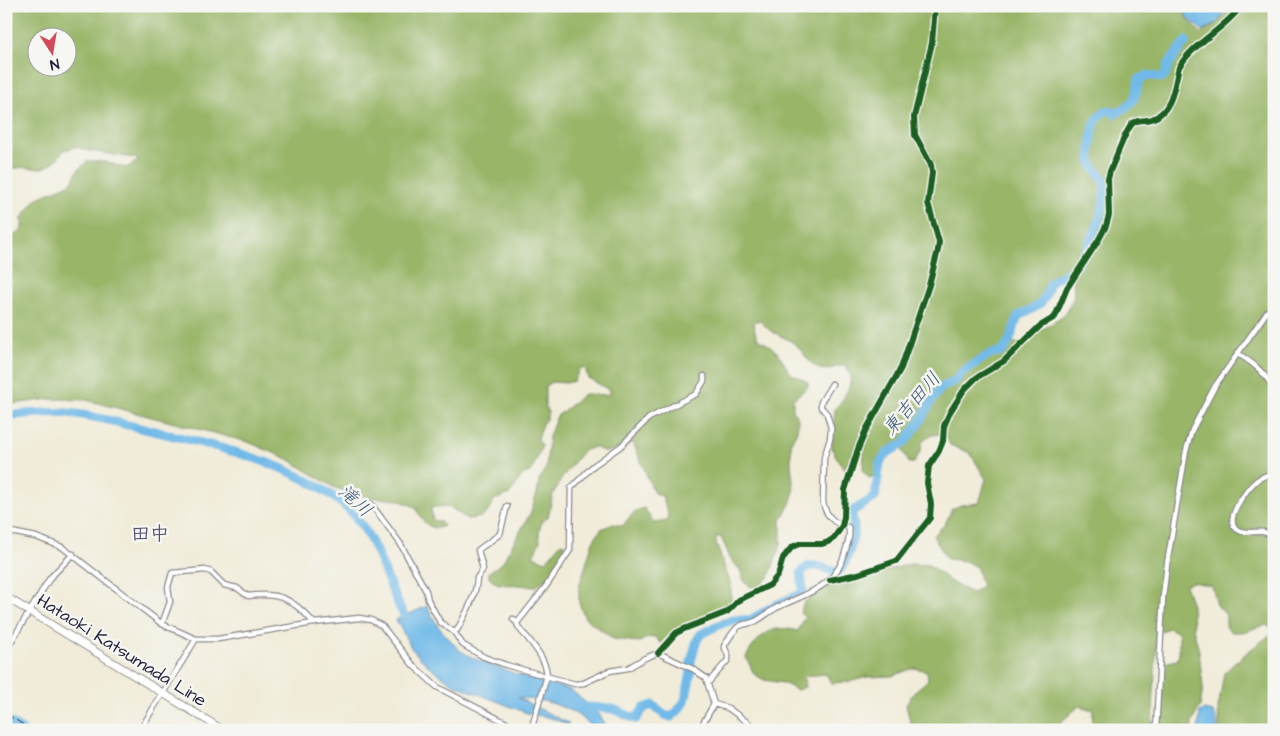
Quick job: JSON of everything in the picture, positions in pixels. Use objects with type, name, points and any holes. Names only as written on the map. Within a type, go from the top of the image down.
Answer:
[{"type":"main road","name":"Hataoki Katsumada Line","points":[[6,597],[223,730]]},
{"type":"street","points":[[370,504],[400,543],[426,591],[428,600],[440,622],[454,632],[463,645],[506,665],[575,684],[584,683],[609,671],[628,668],[645,658],[658,654],[676,634],[684,629],[727,612],[739,600],[770,585],[778,575],[783,558],[792,547],[799,544],[822,544],[834,538],[842,526],[845,490],[858,449],[866,430],[901,368],[929,285],[938,250],[939,242],[928,203],[932,173],[931,165],[913,127],[934,32],[935,6]]},
{"type":"street","points":[[830,580],[858,574],[896,561],[930,518],[931,504],[927,483],[929,466],[940,451],[944,426],[956,402],[976,378],[1004,361],[1036,329],[1055,316],[1067,288],[1098,242],[1106,226],[1109,215],[1108,179],[1129,127],[1133,123],[1150,120],[1165,112],[1170,103],[1182,62],[1201,43],[1228,22],[1241,6]]},
{"type":"street","points":[[1156,730],[1163,597],[1186,451],[1192,430],[1215,386],[1274,302]]},
{"type":"street","points":[[1237,353],[1266,376],[1274,392]]},
{"type":"street","points":[[517,623],[547,585],[570,550],[570,488],[592,466],[621,446],[649,418],[696,394],[701,387],[704,376]]},
{"type":"street","points":[[708,683],[728,660],[724,646],[732,633],[740,625],[754,622],[777,608],[813,592],[830,580],[844,560],[850,534],[848,527],[833,521],[823,502],[824,458],[830,439],[831,428],[826,414],[821,407],[821,402],[832,384]]},
{"type":"street","points":[[1274,472],[1256,481],[1236,506],[1233,513],[1236,529],[1266,532],[1274,537]]},
{"type":"street","points":[[454,632],[471,605],[477,586],[476,578],[483,569],[478,550],[500,534],[507,506]]},
{"type":"street","points":[[6,531],[49,541],[73,554],[162,624],[196,639],[218,639],[314,623],[359,618],[371,620],[382,626],[413,665],[437,687],[520,730]]},
{"type":"street","points":[[6,650],[50,578],[73,554]]},
{"type":"street","points":[[162,624],[170,602],[168,587],[172,573],[206,570],[212,572],[224,585],[236,588],[248,596],[264,594],[288,600],[296,604],[314,623]]},
{"type":"street","points":[[513,619],[547,669],[547,676],[531,730]]},
{"type":"street","points":[[140,730],[196,639]]},
{"type":"street","points":[[658,654],[690,668],[706,678],[714,704],[699,730]]},
{"type":"street","points":[[714,704],[728,708],[758,730]]},
{"type":"street","points":[[6,725],[14,730]]},
{"type":"street","points":[[776,730],[784,730]]},
{"type":"green space","points":[[6,6],[1186,6],[1183,11],[1186,17],[1201,33],[1218,22],[1231,6],[1274,6],[1274,730],[1219,730],[1218,708],[1224,673],[1273,633],[1272,627],[1265,625],[1243,632],[1231,632],[1226,627],[1226,615],[1217,605],[1212,586],[1193,582],[1185,585],[1192,605],[1193,628],[1199,651],[1203,687],[1200,707],[1192,722],[1192,730],[1161,730],[1164,663],[1177,660],[1179,654],[1179,633],[1169,628],[1157,633],[1152,730],[1092,730],[1093,710],[1079,706],[1060,723],[1059,730],[906,730],[910,721],[906,705],[915,691],[928,680],[927,671],[914,668],[892,676],[867,677],[849,682],[831,683],[826,674],[804,676],[805,687],[797,690],[783,683],[764,680],[754,674],[746,657],[761,637],[773,630],[789,629],[798,631],[805,617],[800,613],[804,602],[830,586],[910,564],[929,565],[954,584],[972,593],[982,587],[977,568],[966,561],[947,559],[933,536],[945,524],[952,509],[961,505],[979,503],[986,479],[970,453],[950,445],[945,434],[931,435],[922,442],[921,450],[914,463],[909,463],[899,444],[885,452],[877,465],[874,476],[869,478],[863,471],[864,454],[860,451],[853,453],[848,465],[843,469],[832,449],[832,444],[835,409],[849,387],[851,376],[846,366],[823,370],[816,367],[795,344],[772,331],[760,320],[754,322],[755,332],[759,340],[769,345],[778,353],[790,373],[808,382],[808,387],[793,399],[793,410],[798,419],[797,431],[791,443],[794,491],[790,504],[781,520],[781,544],[769,577],[761,585],[751,587],[745,583],[740,570],[730,558],[721,537],[716,537],[716,543],[731,585],[731,601],[726,609],[679,628],[663,643],[660,643],[656,637],[647,638],[639,642],[613,639],[585,618],[579,603],[579,587],[593,541],[601,529],[613,524],[623,526],[632,515],[644,508],[654,523],[667,521],[668,514],[662,496],[654,493],[633,442],[606,452],[594,447],[583,451],[564,475],[553,494],[548,517],[542,521],[539,532],[540,541],[533,556],[546,561],[561,543],[565,544],[558,562],[545,579],[535,587],[499,584],[489,578],[489,572],[502,563],[530,514],[538,490],[539,480],[546,469],[549,436],[557,416],[584,394],[608,395],[609,390],[588,378],[585,368],[580,368],[574,381],[566,383],[552,382],[545,386],[545,406],[548,412],[542,424],[538,440],[542,445],[541,449],[532,471],[522,475],[510,494],[494,500],[487,513],[481,517],[467,519],[447,507],[431,508],[433,520],[441,522],[444,526],[438,528],[426,524],[415,507],[398,500],[367,497],[335,488],[288,459],[248,442],[86,400],[51,399],[6,405],[6,239],[22,230],[22,218],[36,199],[71,183],[78,170],[88,161],[105,162],[126,168],[139,160],[76,147],[64,150],[56,160],[43,168],[15,168],[6,171]],"holes":[[[1067,269],[1073,274],[1074,297],[1064,316],[1020,345],[1011,341],[1011,327],[1017,314],[1029,308],[1040,299],[1047,282]]]},
{"type":"water","points":[[1188,6],[1229,6],[1218,22],[1203,31],[1187,17],[1185,11]]},
{"type":"water","points":[[427,606],[438,626],[459,650],[475,659],[527,678],[571,690],[600,715],[609,730],[595,730],[579,716],[560,706],[539,700],[518,698],[568,723],[568,725],[551,718],[527,713],[453,684],[426,664],[412,649],[396,620]]},
{"type":"water","points":[[1203,710],[1213,712],[1216,718],[1217,730],[1198,730],[1200,712]]},
{"type":"waterway","name":"東吉田川","points":[[589,707],[613,709],[636,719],[644,708],[653,705],[664,715],[671,717],[685,701],[691,673],[691,661],[697,640],[701,634],[733,620],[750,620],[775,605],[800,594],[803,590],[801,573],[809,567],[818,566],[837,572],[840,569],[846,559],[853,539],[852,512],[875,497],[880,462],[887,453],[904,443],[918,425],[941,388],[956,380],[962,372],[990,354],[1002,352],[1009,342],[1018,316],[1039,305],[1045,297],[1050,283],[1072,269],[1081,258],[1097,226],[1105,192],[1101,175],[1093,167],[1091,161],[1092,137],[1097,119],[1105,111],[1111,111],[1115,114],[1130,104],[1137,92],[1139,79],[1149,75],[1161,78],[1166,74],[1168,65],[1186,41]]},
{"type":"waterway","name":"滝川","points":[[6,416],[59,412],[98,418],[228,450],[283,469],[308,481],[331,495],[351,512],[361,524],[369,537],[410,626]]},
{"type":"waterway","points":[[6,720],[22,730]]},
{"type":"railway","points":[[6,714],[32,730]]},
{"type":"cycle path","points":[[658,653],[676,633],[727,612],[739,600],[770,585],[778,575],[783,558],[792,547],[799,544],[822,544],[828,542],[834,538],[842,526],[845,490],[858,449],[866,430],[901,368],[929,285],[938,250],[939,242],[928,203],[932,173],[931,165],[915,135],[914,117],[932,43],[935,6]]},
{"type":"cycle path","points":[[830,580],[858,574],[896,561],[930,518],[931,504],[927,483],[929,466],[943,441],[944,426],[950,412],[964,390],[976,378],[1004,361],[1040,326],[1055,317],[1067,288],[1106,226],[1109,215],[1108,179],[1127,131],[1133,123],[1152,119],[1164,110],[1172,97],[1179,67],[1185,58],[1226,22],[1241,6]]},
{"type":"district","name":"田中","points":[[150,533]]}]
